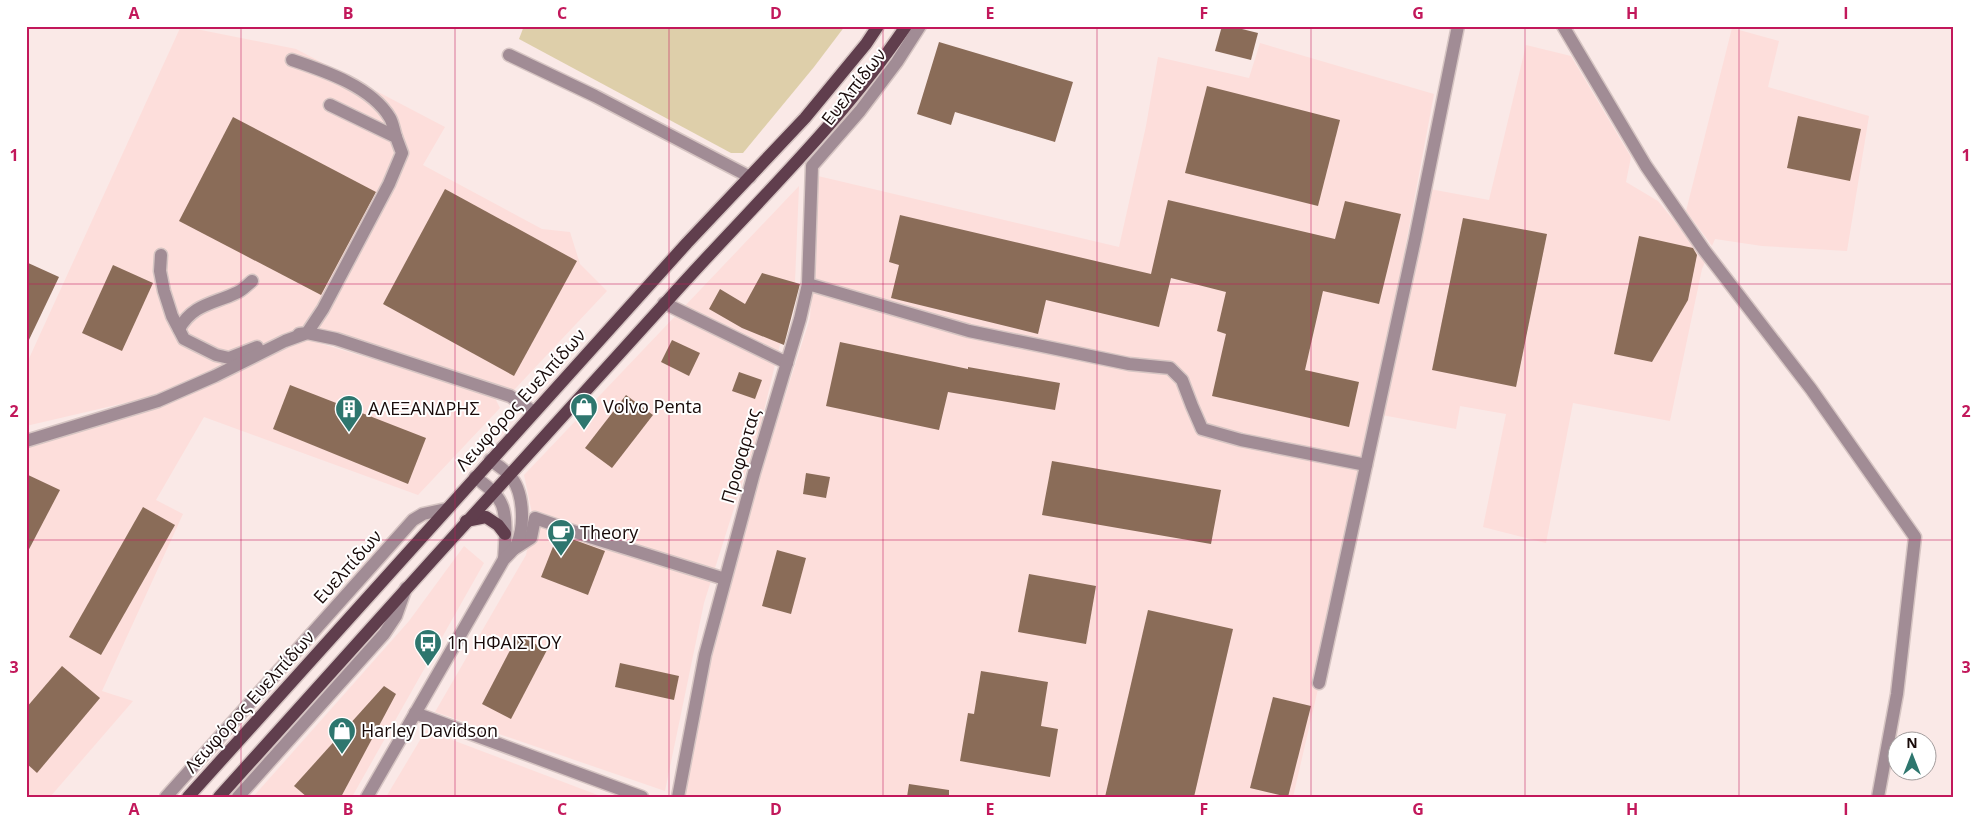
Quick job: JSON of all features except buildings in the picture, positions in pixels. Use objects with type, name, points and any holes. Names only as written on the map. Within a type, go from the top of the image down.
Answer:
[{"type":"main road","name":"Λεωφόρος Ευελπίδων","points":[[188,797],[490,460],[828,91],[878,26]]},
{"type":"main road","points":[[219,797],[664,303],[892,59],[906,26]]},
{"type":"main road","points":[[466,521],[486,518],[498,524],[505,534]]},
{"type":"street","name":"Ευελπίδων","points":[[832,144],[860,111],[892,59],[920,26]]},
{"type":"street","points":[[1319,683],[1458,26]]},
{"type":"street","points":[[1563,26],[1646,166],[1704,250],[1811,389],[1915,537],[1897,694],[1878,797]]},
{"type":"street","points":[[509,55],[595,96],[750,177]]},
{"type":"street","points":[[26,441],[158,401],[215,376],[285,341],[307,333],[323,309],[389,184],[402,153],[392,120],[382,106],[352,85],[324,71],[292,60]]},
{"type":"street","points":[[330,106],[396,136]]},
{"type":"street","points":[[823,132],[832,144]]},
{"type":"street","name":"Προφαρτας","points":[[678,797],[705,655],[754,473],[800,319],[808,284],[811,171],[815,161],[832,144]]},
{"type":"street","points":[[161,255],[160,271],[164,291],[172,316],[184,339],[216,355],[229,358],[285,335],[307,333],[336,339],[510,396],[534,412]]},
{"type":"street","points":[[179,329],[186,317],[205,304],[237,293],[252,281]]},
{"type":"street","points":[[808,284],[969,331],[1129,364],[1170,368],[1182,380],[1202,429],[1241,440],[1366,465]]},
{"type":"street","points":[[664,303],[787,364]]},
{"type":"street","points":[[490,460],[509,475],[517,488],[521,522],[518,541],[514,549]]},
{"type":"street","points":[[475,477],[502,503],[505,534],[504,559]]},
{"type":"street","name":"Ευελπίδων","points":[[166,797],[413,520],[423,514],[446,509]]},
{"type":"street","points":[[367,797],[504,559],[514,549],[531,538],[535,518],[592,538],[725,579]]},
{"type":"street","points":[[238,797],[384,634],[396,616],[406,588]]},
{"type":"street","points":[[415,713],[642,797]]},
{"type":"shaded area","points":[[181,26],[296,49],[445,127],[423,165],[542,229],[570,232],[580,264],[607,291],[514,390],[326,333],[303,330],[193,380],[142,399],[26,426],[26,365]]},
{"type":"shaded area","points":[[524,26],[845,26],[814,67],[743,153],[731,153],[519,39]]},
{"type":"shaded area","points":[[1732,28],[1779,41],[1768,87],[1869,116],[1847,251],[1762,246],[1715,239],[1712,246],[1686,211]]},
{"type":"shaded area","points":[[1260,43],[1434,94],[1361,485],[1365,486],[1293,797],[684,797],[709,657],[755,491],[810,318],[818,176],[1119,247],[1146,126],[1158,57],[1249,78]]},
{"type":"shaded area","points":[[1526,45],[1571,56],[1631,157],[1626,182],[1658,201],[1706,260],[1702,269],[1670,421],[1573,403],[1546,543],[1483,527],[1506,414],[1460,406],[1456,429],[1382,415],[1430,189],[1489,200]]},
{"type":"shaded area","points":[[799,186],[795,282],[761,423],[704,603],[665,791],[435,712],[526,555],[533,518],[524,475]]},
{"type":"shaded area","points":[[306,339],[494,396],[500,408],[418,495],[204,417],[156,500],[183,514],[102,691],[133,701],[50,797],[26,797],[26,445],[291,343]]},
{"type":"shaded area","points":[[464,546],[484,563],[352,797],[253,797],[409,621]]},
{"type":"shaded area","points":[[426,730],[603,797],[386,797]]},
{"type":"place","name":"Volvo Penta","points":[[584,431]]},
{"type":"place","name":"ΑΛΕΞΑΝΔΡΗΣ","points":[[349,433]]},
{"type":"place","name":"Theory","points":[[561,557]]},
{"type":"place","name":"1η ΗΦΑΙΣΤΟΥ","points":[[428,667]]},
{"type":"place","name":"Harley Davidson","points":[[342,755]]}]
